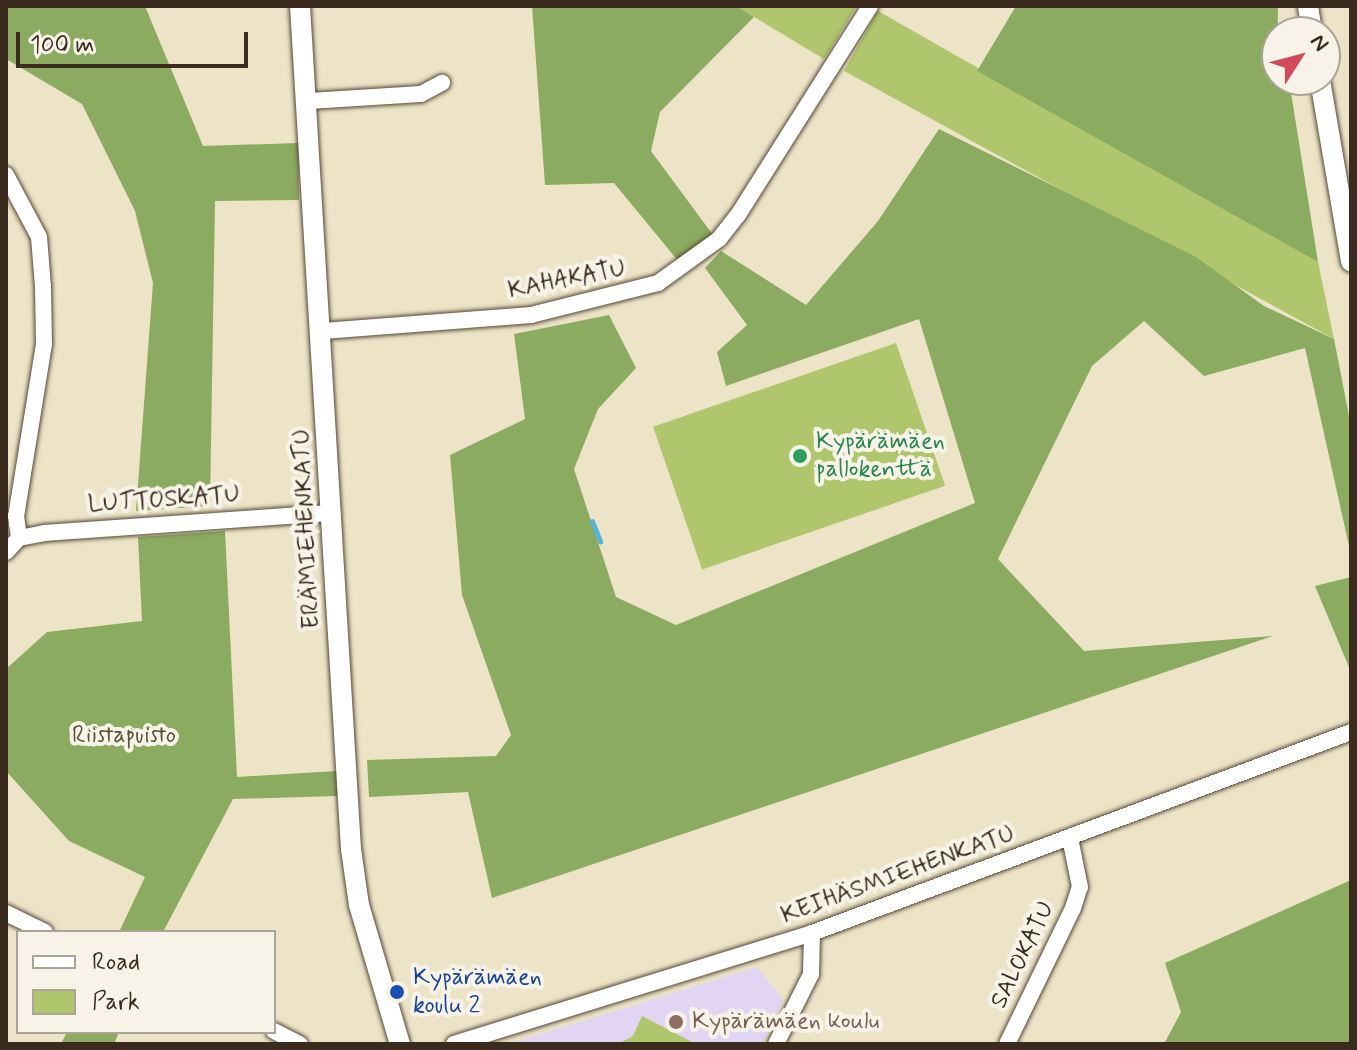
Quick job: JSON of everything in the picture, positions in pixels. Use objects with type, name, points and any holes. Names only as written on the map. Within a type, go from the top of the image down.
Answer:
[{"type":"street","name":"ERÄMIEHENKATU","points":[[300,6],[309,101],[354,875],[400,1044]]},
{"type":"street","name":"KAHAKATU","points":[[323,331],[531,315],[658,283],[719,239],[738,215],[870,6]]},
{"type":"street","points":[[309,101],[421,94],[442,83]]},
{"type":"street","points":[[1323,96],[1351,261]]},
{"type":"street","points":[[6,175],[39,237],[44,344],[16,516],[19,538],[6,552]]},
{"type":"street","name":"LUTTOSKATU","points":[[19,538],[332,513]]},
{"type":"street","name":"KEIHÄSMIEHENKATU","points":[[454,1044],[812,933],[1351,732]]},
{"type":"street","name":"SALOKATU","points":[[1007,1044],[1073,908],[1080,887],[1070,838]]},
{"type":"street","points":[[6,913],[41,930]]},
{"type":"street","points":[[776,1044],[811,974],[812,933]]},
{"type":"street","points":[[276,1032],[300,1044]]},
{"type":"shaded area","name":"Kypärämäen koulu","points":[[757,967],[783,1000],[762,1044],[508,1044]]},
{"type":"green space","points":[[6,6],[145,6],[203,146],[298,143],[299,200],[215,201],[210,506],[136,511],[153,283],[135,211],[82,104],[6,59]]},
{"type":"green space","points":[[532,6],[736,6],[754,17],[660,112],[651,151],[713,235],[679,262],[614,183],[545,185]]},
{"type":"green space","points":[[736,6],[857,6],[824,59]]},
{"type":"green space","points":[[1016,6],[1278,6],[1278,16],[1261,16],[1261,96],[1292,96],[1318,262],[977,71]]},
{"type":"green space","points":[[878,11],[1318,262],[1334,339],[844,71]]},
{"type":"green space","points":[[939,129],[1196,257],[1264,306],[1334,339],[1351,426],[1351,555],[1305,348],[1204,376],[1144,321],[1092,366],[998,559],[1084,651],[1273,636],[492,898],[468,792],[369,797],[367,760],[496,756],[511,735],[462,595],[450,455],[525,419],[514,334],[609,315],[636,368],[598,409],[574,469],[616,597],[676,625],[975,503],[919,319],[726,386],[717,352],[747,325],[705,268],[721,251],[806,305],[878,221]]},
{"type":"green space","name":"Kypärämäen pallokenttä","points":[[896,343],[945,486],[702,569],[653,427]]},
{"type":"green space","name":"Riistapuisto","points":[[225,531],[237,777],[337,771],[337,796],[233,799],[164,930],[120,930],[145,877],[69,841],[6,771],[6,669],[47,632],[142,621],[138,537]]},
{"type":"green space","points":[[1351,577],[1351,672],[1315,586]]},
{"type":"green space","points":[[1351,880],[1351,1044],[1164,1044],[1181,1012],[1165,963]]},
{"type":"green space","points":[[642,1016],[696,1044],[618,1044],[633,1036]]},
{"type":"green space","points":[[66,1034],[118,1034],[114,1044],[61,1044]]},
{"type":"waterway","points":[[592,521],[600,541]]},
{"type":"place","name":"Kypärämäen pallokenttä","points":[[800,456]]},
{"type":"place","name":"Kypärämäen koulu 2","points":[[397,992]]},
{"type":"place","name":"Kypärämäen koulu","points":[[676,1022]]}]
